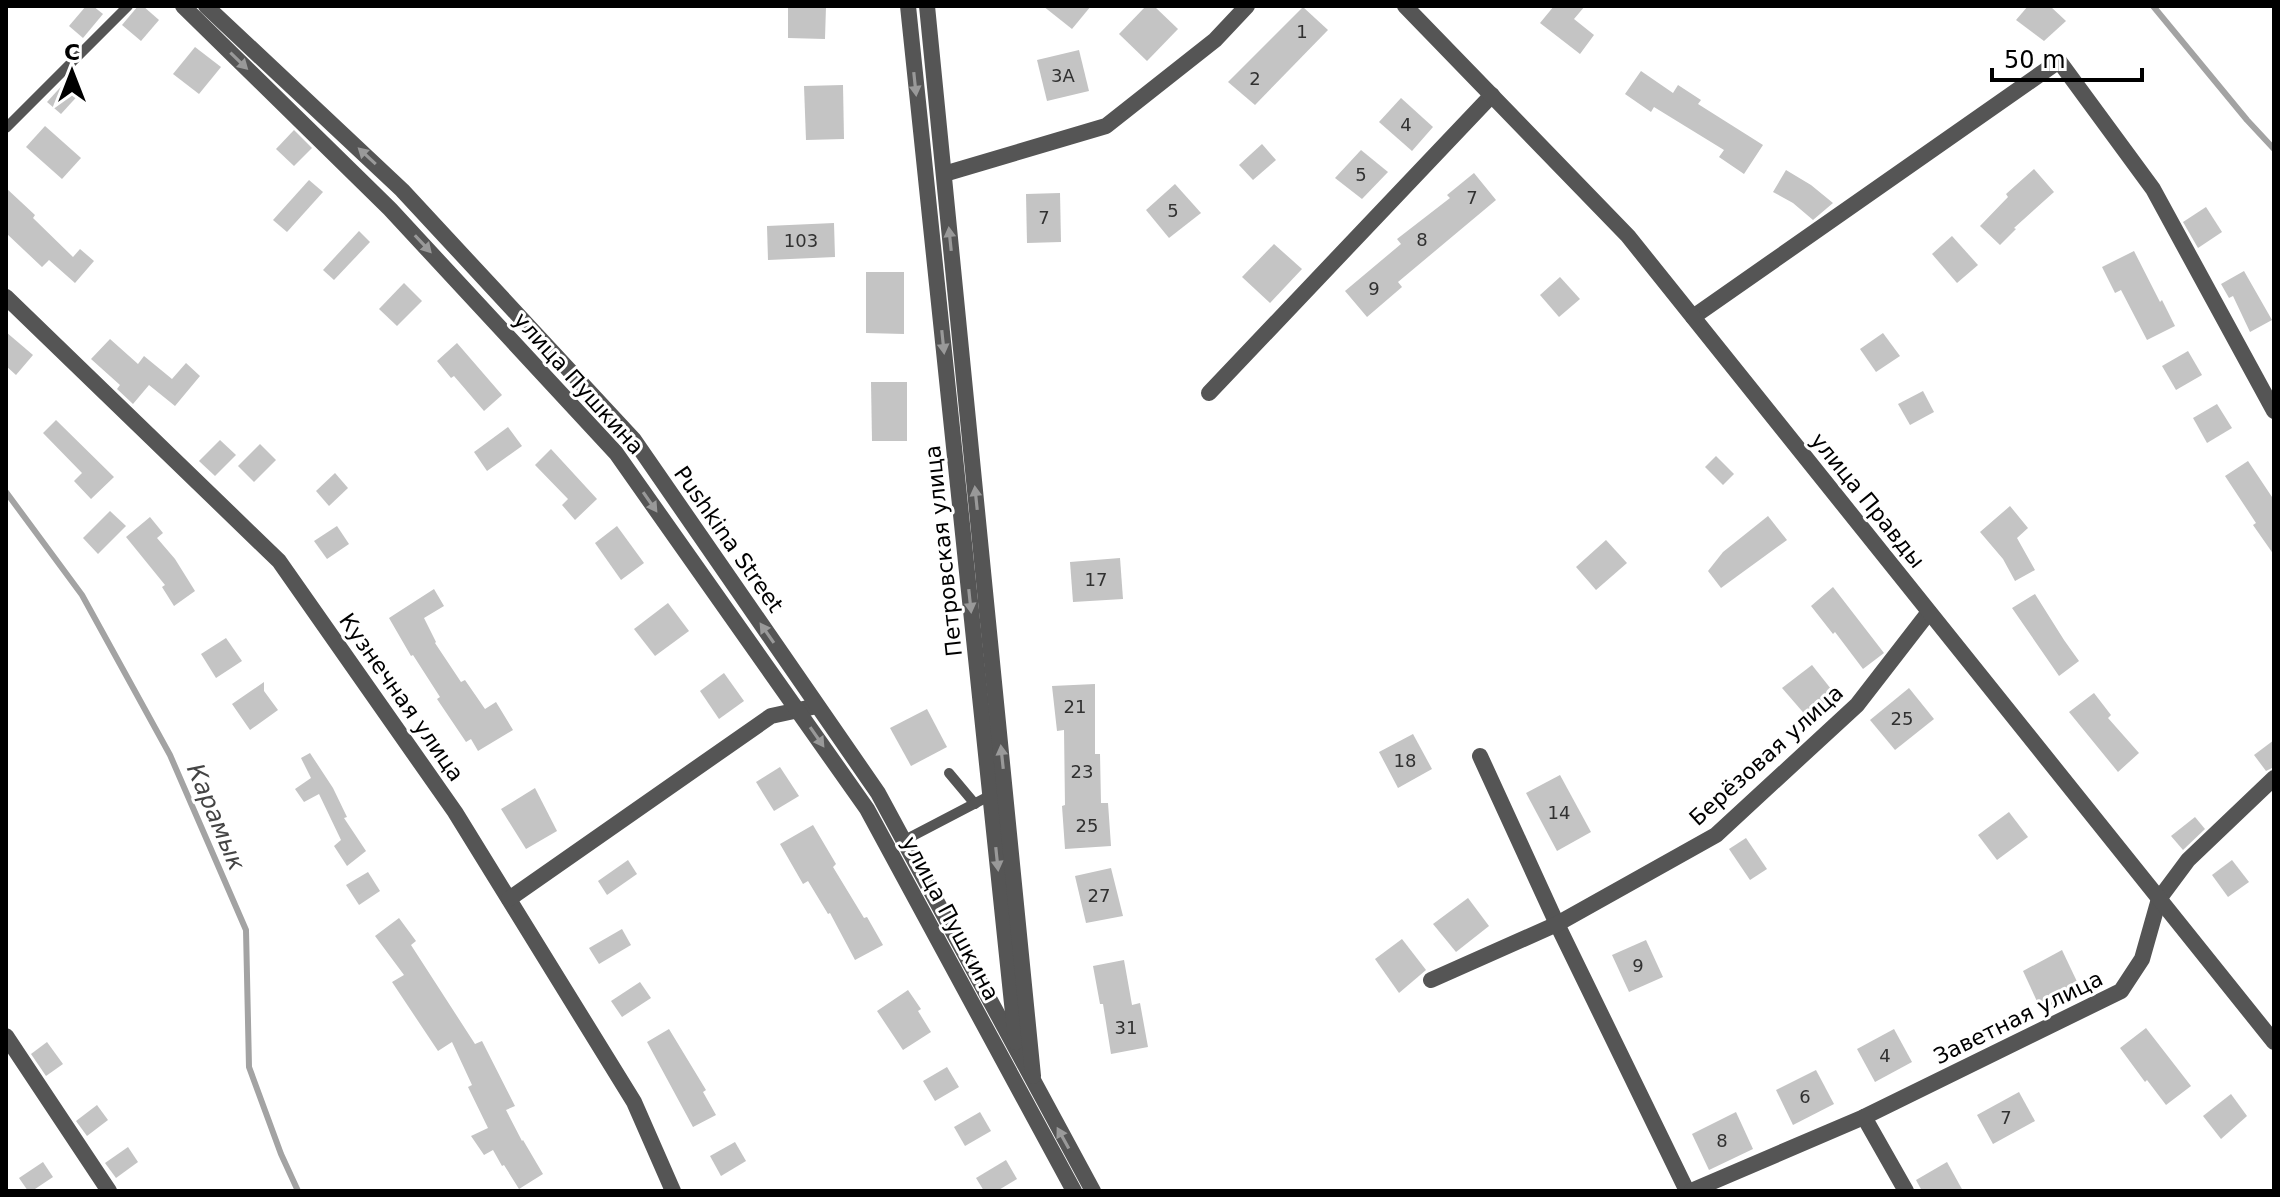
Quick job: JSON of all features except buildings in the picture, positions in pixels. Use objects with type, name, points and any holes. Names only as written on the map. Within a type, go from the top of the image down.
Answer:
[{"type":"street","name":"улица Пушкина","points":[[183,6],[390,209],[616,453],[867,809],[896,845],[1027,1088]]},
{"type":"street","name":"Pushkina Street","points":[[206,6],[402,190],[634,440],[878,793],[896,845],[1016,1051],[1027,1088],[1093,1191]]},
{"type":"street","name":"Петровская улица","points":[[908,6],[998,792],[1016,1051]]},
{"type":"street","points":[[927,6],[1027,1088],[1074,1191]]},
{"type":"street","points":[[944,174],[1106,126],[1215,40],[1247,6]]},
{"type":"street","name":"улица Правды","points":[[1405,6],[1628,236],[2274,1042]]},
{"type":"street","points":[[1693,317],[2059,61],[2153,189],[2274,411]]},
{"type":"street","points":[[1209,393],[1492,95]]},
{"type":"street","name":"Кузнечная улица","points":[[6,297],[279,561],[455,812],[634,1102],[673,1191]]},
{"type":"street","name":"Берёзовая улица","points":[[1431,980],[1557,924],[1716,835],[1857,705],[1929,612]]},
{"type":"street","points":[[509,899],[771,716],[817,706]]},
{"type":"street","name":"Заветная улица","points":[[1480,756],[1557,924],[1689,1191],[1864,1117],[2121,991],[2142,959],[2159,899],[2188,860],[2274,778]]},
{"type":"street","points":[[6,1036],[109,1191]]},
{"type":"street","points":[[1864,1117],[1906,1191]]},
{"type":"lane","points":[[6,128],[128,6]]},
{"type":"lane","points":[[949,773],[975,804]]},
{"type":"lane","points":[[896,845],[998,792]]},
{"type":"waterway","points":[[2153,6],[2274,149]]},
{"type":"waterway","name":"Карамык","points":[[6,492],[82,595],[170,755],[246,930],[249,1067],[298,1191]]}]
